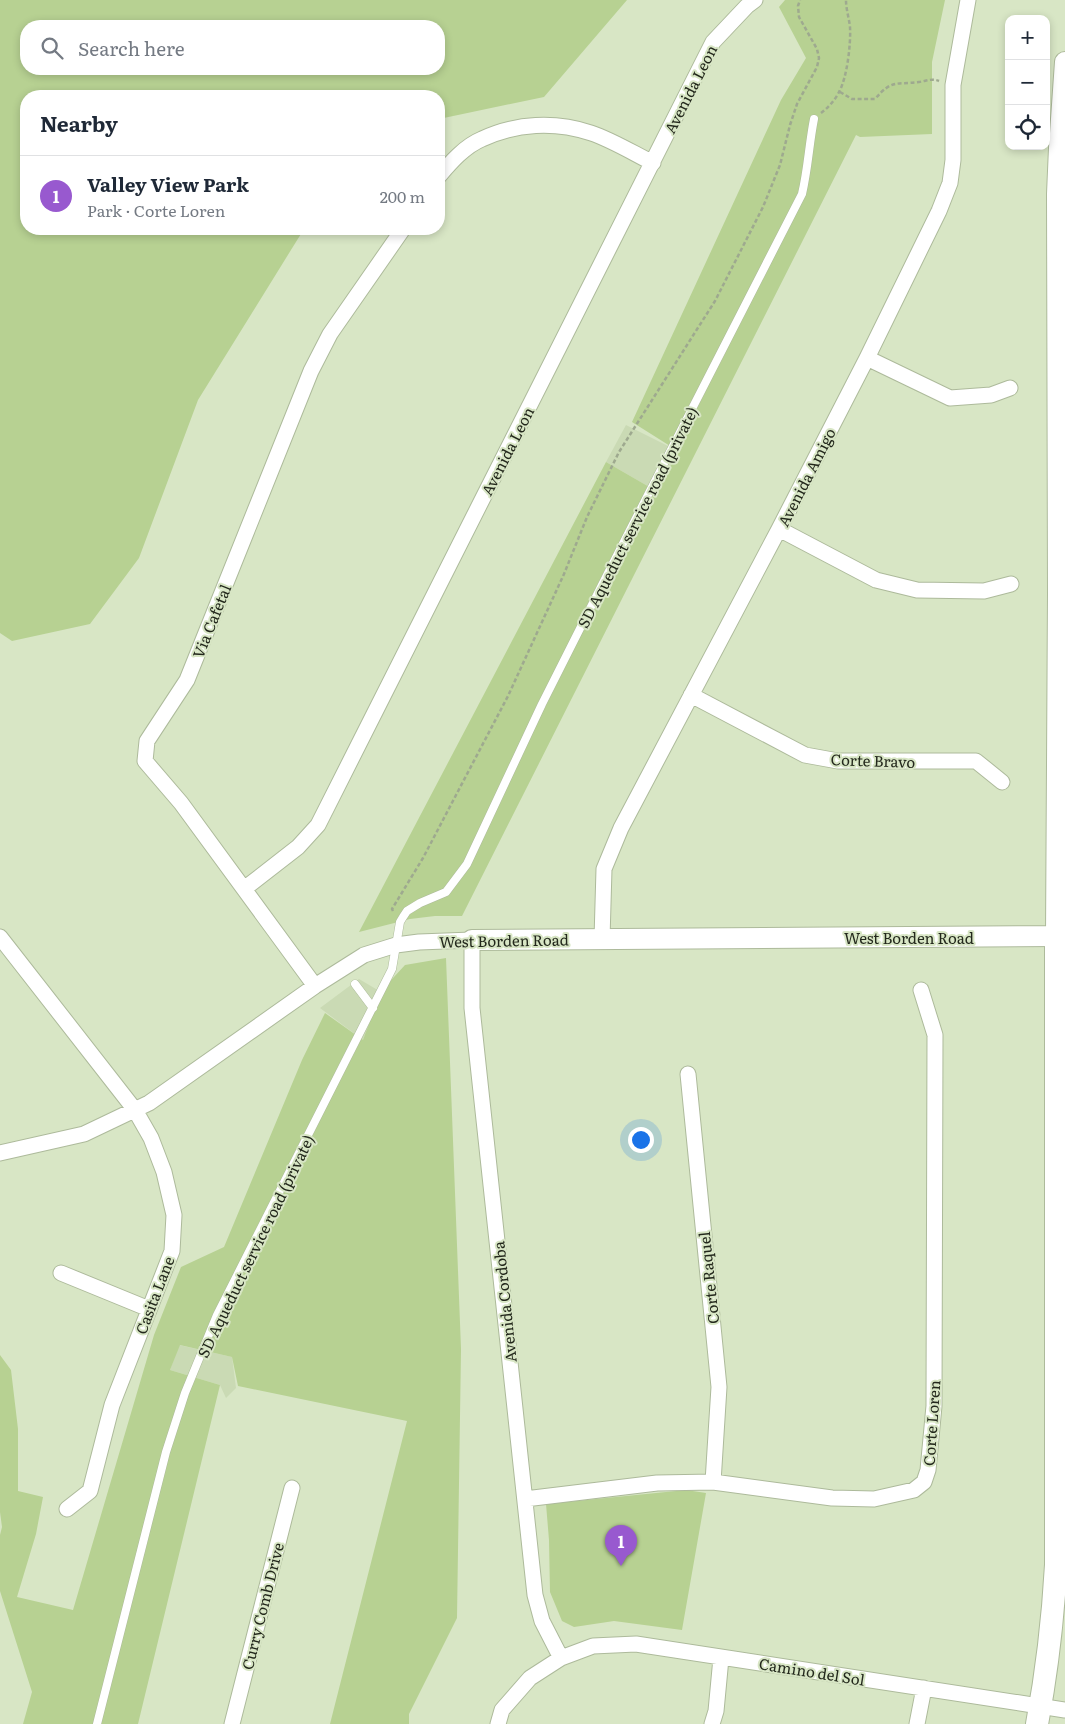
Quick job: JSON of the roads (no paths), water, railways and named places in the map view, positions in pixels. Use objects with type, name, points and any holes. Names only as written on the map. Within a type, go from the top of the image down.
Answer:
[{"type":"main road","points":[[1039,1715],[1053,1621],[1056,1564],[1061,936]]},
{"type":"street","name":"Avenida Leon","points":[[244,889],[298,848],[318,825],[713,42],[755,0]]},
{"type":"street","name":"Avenida Amigo","points":[[602,939],[604,869],[621,828],[867,358],[939,211],[950,183],[953,160],[953,85],[968,0]]},
{"type":"street","points":[[1061,936],[1058,593],[1061,298],[1058,157],[1065,62]]},
{"type":"street","points":[[445,169],[458,155],[481,139],[519,126],[567,126],[593,134],[653,163]]},
{"type":"street","name":"Via Cafetal","points":[[315,986],[181,803],[145,761],[147,741],[187,680],[312,371],[330,334],[398,235]]},
{"type":"street","points":[[867,358],[950,398],[991,394],[1010,388]]},
{"type":"street","points":[[779,528],[876,580],[917,590],[984,591],[1011,584]]},
{"type":"street","name":"Corte Bravo","points":[[692,695],[805,755],[838,762],[976,762],[1002,782]]},
{"type":"street","name":"West Borden Road","points":[[0,1153],[84,1134],[149,1104],[315,986],[364,955],[396,945],[472,940],[1061,936]]},
{"type":"street","name":"Casita Lane","points":[[0,937],[135,1110],[151,1138],[164,1172],[174,1215],[172,1251],[112,1405],[90,1492],[67,1509]]},
{"type":"street","name":"Avenida Cordoba","points":[[472,940],[472,1008],[535,1595],[542,1621],[561,1658]]},
{"type":"street","name":"Corte Loren","points":[[525,1499],[657,1483],[713,1482],[832,1498],[874,1499],[914,1490],[924,1482],[928,1470],[934,1406],[935,1035],[921,990]]},
{"type":"street","name":"Corte Raquel","points":[[688,1074],[719,1387],[713,1482]]},
{"type":"street","points":[[61,1273],[149,1309]]},
{"type":"street","name":"Curry Comb Drive","points":[[232,1724],[292,1488]]},
{"type":"street","name":"Camino del Sol","points":[[498,1724],[502,1710],[530,1678],[561,1658],[593,1646],[636,1644],[924,1688],[1039,1715],[1065,1710]]},
{"type":"street","points":[[712,1724],[716,1712],[721,1658]]},
{"type":"street","points":[[917,1724],[924,1688]]},
{"type":"lane","name":"SD Aqueduct service road (private)","points":[[97,1724],[166,1452],[185,1393],[217,1315],[392,969],[400,922],[408,911],[420,903],[446,892],[467,864],[542,704],[610,568],[679,437],[754,284],[802,194],[807,174],[814,119]]},
{"type":"lane","points":[[355,984],[373,1008]]},
{"type":"place","name":"Valley View Park","points":[[621,1566]]}]
